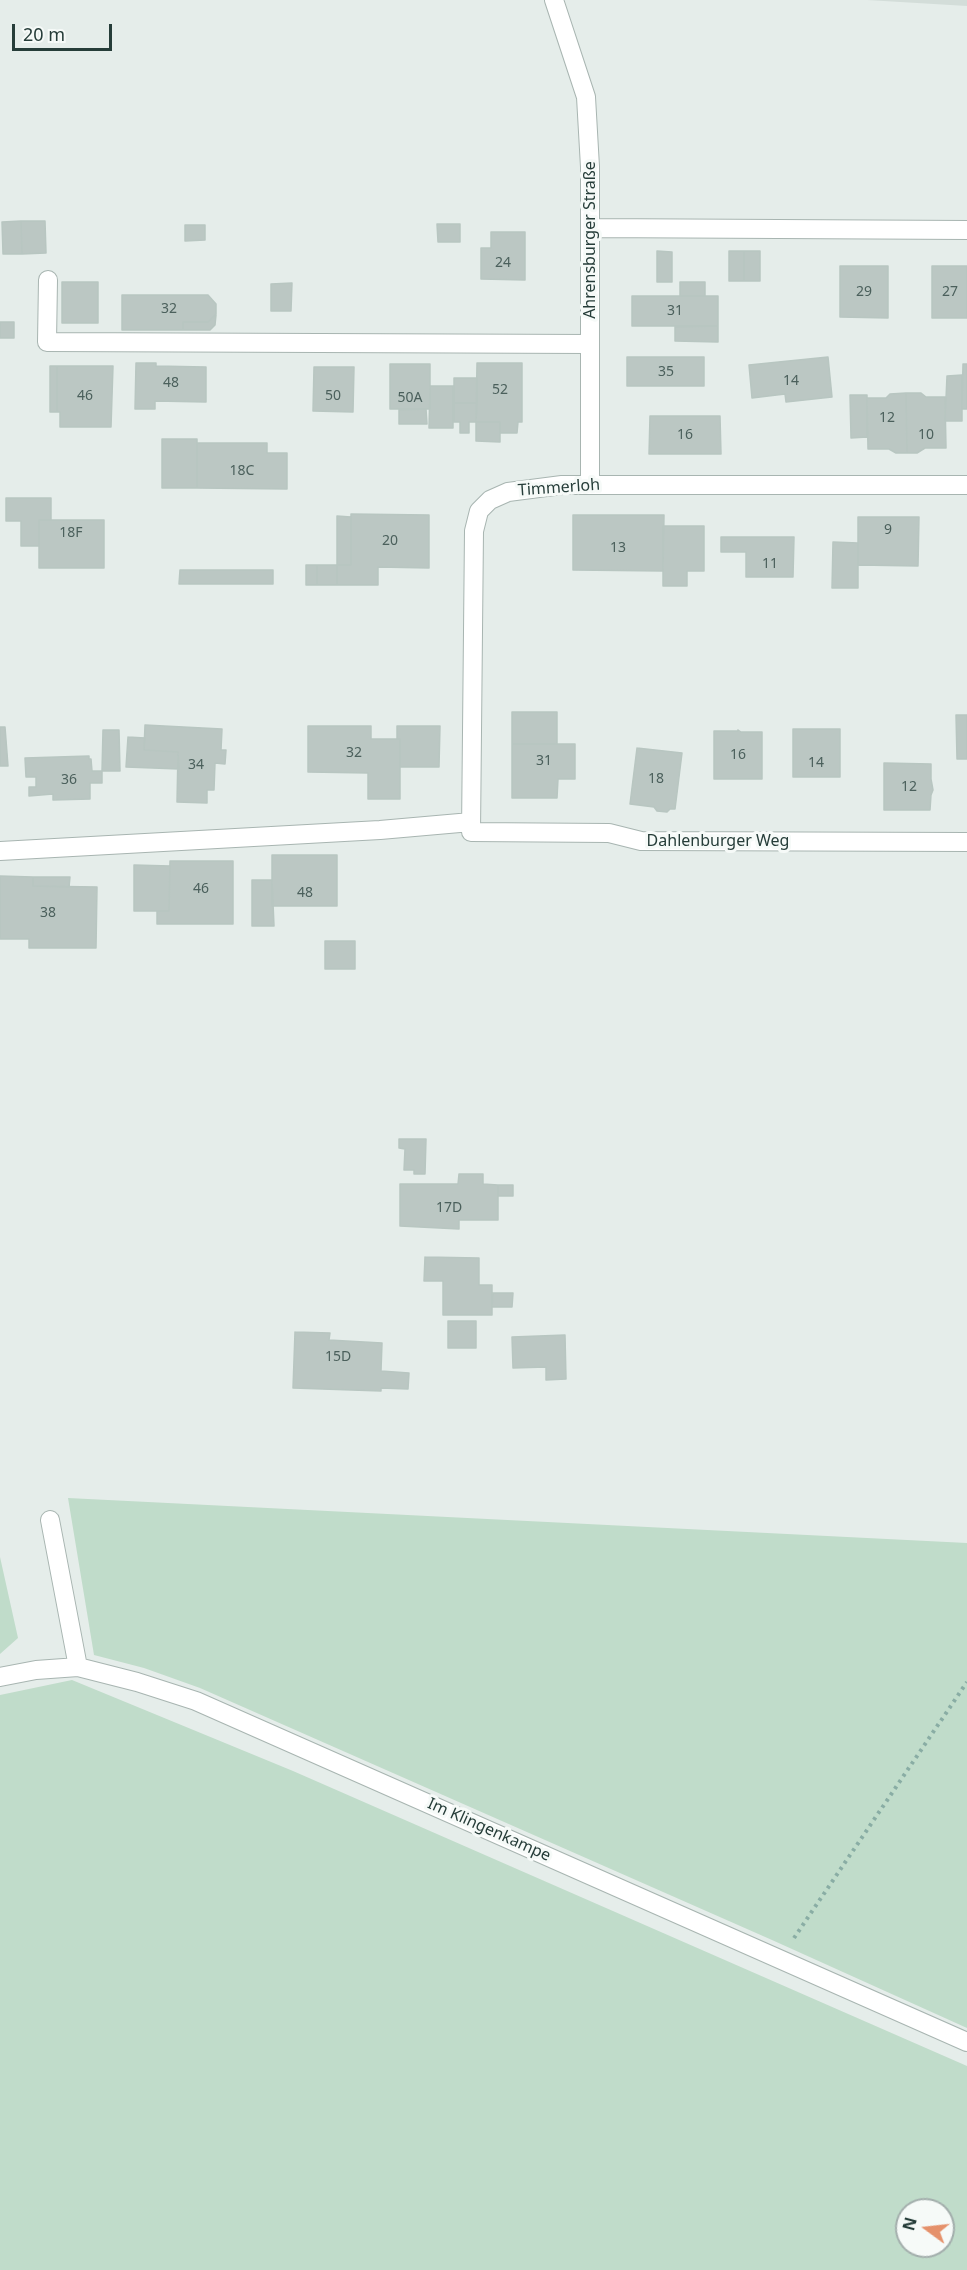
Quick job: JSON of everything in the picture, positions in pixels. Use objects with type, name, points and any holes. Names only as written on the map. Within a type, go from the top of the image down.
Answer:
[{"type":"street","name":"Ahrensburger Straße","points":[[554,0],[586,97],[590,167],[590,484]]},
{"type":"street","points":[[590,228],[967,230]]},
{"type":"street","points":[[48,280],[47,342],[590,344]]},
{"type":"street","name":"Timmerloh","points":[[471,827],[474,531],[479,511],[490,500],[508,492],[590,484],[967,485]]},
{"type":"street","name":"Dahlenburger Weg","points":[[0,851],[471,827],[609,833],[641,841],[967,842]]},
{"type":"street","points":[[50,1521],[78,1667]]},
{"type":"street","name":"Im Klingenkampe","points":[[0,1677],[36,1670],[78,1667],[137,1682],[196,1701],[967,2042]]},
{"type":"path","points":[[780,1959],[967,1682]]},
{"type":"shaded area","points":[[867,0],[967,0],[967,6]]},
{"type":"green space","points":[[68,1498],[967,1543],[967,2028],[200,1688],[144,1668],[94,1655]]},
{"type":"green space","points":[[0,1557],[18,1638],[0,1654]]},
{"type":"green space","points":[[72,1680],[293,1771],[967,2066],[967,2270],[0,2270],[0,1695]]},
{"type":"building","points":[[21,221],[22,254],[3,254],[2,222]]},
{"type":"building","points":[[21,221],[45,221],[46,253],[22,254]]},
{"type":"building","points":[[437,224],[460,224],[460,242],[438,242]]},
{"type":"building","points":[[185,225],[205,225],[205,240],[185,241]]},
{"type":"building","points":[[491,232],[525,232],[525,280],[481,279],[481,248],[491,248]]},
{"type":"building","points":[[657,251],[672,252],[672,282],[657,282]]},
{"type":"building","points":[[729,251],[744,251],[744,281],[729,281]]},
{"type":"building","points":[[744,251],[760,251],[760,281],[744,281]]},
{"type":"building","points":[[840,266],[888,266],[888,318],[840,317]]},
{"type":"building","points":[[932,266],[967,266],[967,318],[932,318]]},
{"type":"building","points":[[62,282],[98,282],[98,323],[62,323]]},
{"type":"building","points":[[680,282],[705,282],[705,296],[680,296]]},
{"type":"building","points":[[292,283],[291,311],[271,311],[271,284]]},
{"type":"building","points":[[122,295],[208,295],[216,304],[216,314],[208,322],[183,322],[183,330],[122,330]]},
{"type":"building","points":[[632,296],[718,296],[718,326],[632,326]]},
{"type":"building","points":[[216,315],[215,325],[210,330],[183,330],[183,322],[208,322]]},
{"type":"building","points":[[0,322],[14,322],[14,338],[0,338]]},
{"type":"building","points":[[718,326],[718,342],[675,341],[675,327]]},
{"type":"building","points":[[627,357],[704,357],[704,386],[627,386]]},
{"type":"building","points":[[828,357],[832,397],[786,402],[785,394],[752,398],[749,365]]},
{"type":"building","points":[[136,363],[156,363],[156,366],[206,367],[206,402],[155,401],[155,409],[135,409]]},
{"type":"building","points":[[477,363],[522,363],[522,422],[518,422],[517,433],[500,433],[500,422],[476,422]]},
{"type":"building","points":[[390,364],[430,364],[430,409],[390,409]]},
{"type":"building","points":[[963,364],[967,364],[967,409],[962,409]]},
{"type":"building","points":[[50,366],[57,366],[57,412],[50,412]]},
{"type":"building","points":[[57,366],[113,366],[111,427],[60,427],[60,412],[57,412]]},
{"type":"building","points":[[314,367],[354,367],[353,412],[313,411]]},
{"type":"building","points":[[962,375],[962,421],[945,421],[947,376]]},
{"type":"building","points":[[454,378],[477,378],[477,403],[454,403]]},
{"type":"building","points":[[430,386],[453,386],[453,428],[429,428]]},
{"type":"building","points":[[906,393],[907,453],[896,453],[889,449],[868,449],[867,398],[886,398],[890,394]]},
{"type":"building","points":[[906,393],[921,393],[926,397],[945,397],[946,448],[925,448],[917,453],[907,453]]},
{"type":"building","points":[[850,395],[867,395],[867,437],[851,438]]},
{"type":"building","points":[[454,403],[477,403],[476,422],[469,422],[469,433],[460,433],[460,422],[454,422]]},
{"type":"building","points":[[426,409],[427,424],[399,424],[399,410]]},
{"type":"building","points":[[650,416],[720,416],[721,454],[649,454]]},
{"type":"building","points":[[476,422],[500,422],[500,442],[476,441]]},
{"type":"building","points":[[162,439],[197,439],[197,488],[162,488]]},
{"type":"building","points":[[197,443],[267,443],[267,453],[287,453],[287,489],[197,488]]},
{"type":"building","points":[[6,498],[51,498],[51,520],[39,520],[39,546],[21,546],[21,521],[6,521]]},
{"type":"building","points":[[351,514],[429,515],[429,568],[378,567],[378,585],[337,585],[337,565],[351,565]]},
{"type":"building","points":[[573,515],[664,515],[663,571],[573,570]]},
{"type":"building","points":[[337,516],[351,517],[351,565],[337,565]]},
{"type":"building","points":[[858,517],[919,517],[918,566],[858,565]]},
{"type":"building","points":[[39,520],[104,520],[104,568],[39,568]]},
{"type":"building","points":[[663,526],[704,526],[704,571],[687,571],[687,586],[663,586]]},
{"type":"building","points":[[721,537],[794,537],[793,577],[746,577],[746,552],[721,552]]},
{"type":"building","points":[[833,542],[858,543],[858,588],[832,588]]},
{"type":"building","points":[[306,565],[317,565],[317,585],[306,585]]},
{"type":"building","points":[[317,565],[337,565],[337,585],[317,585]]},
{"type":"building","points":[[180,570],[273,570],[273,584],[179,584]]},
{"type":"building","points":[[512,712],[557,712],[557,744],[512,744]]},
{"type":"building","points":[[956,715],[967,715],[967,759],[957,759]]},
{"type":"building","points":[[145,725],[222,729],[221,750],[226,750],[225,764],[215,763],[214,790],[207,790],[207,803],[177,802],[178,752],[144,750]]},
{"type":"building","points":[[308,726],[371,726],[371,739],[400,739],[400,799],[368,799],[368,773],[308,772]]},
{"type":"building","points":[[397,726],[440,726],[439,767],[400,767],[400,739],[397,739]]},
{"type":"building","points":[[0,727],[5,727],[8,766],[0,766]]},
{"type":"building","points":[[793,729],[840,729],[840,777],[793,777]]},
{"type":"building","points":[[103,730],[119,730],[120,771],[102,771]]},
{"type":"building","points":[[714,731],[762,732],[762,779],[714,779]]},
{"type":"building","points":[[128,737],[145,738],[144,750],[178,752],[179,769],[126,767]]},
{"type":"building","points":[[512,744],[575,744],[575,779],[558,779],[557,798],[512,798]]},
{"type":"building","points":[[637,748],[682,753],[675,809],[667,812],[657,811],[654,807],[630,804]]},
{"type":"building","points":[[89,756],[92,771],[102,771],[102,783],[90,783],[90,799],[53,800],[53,794],[29,796],[29,787],[36,787],[36,777],[26,777],[25,758]]},
{"type":"building","points":[[884,763],[931,764],[933,790],[930,810],[884,810]]},
{"type":"building","points":[[272,855],[337,855],[337,906],[272,906]]},
{"type":"building","points":[[170,861],[233,861],[233,924],[157,924],[157,911],[169,911]]},
{"type":"building","points":[[134,865],[170,866],[169,911],[134,911]]},
{"type":"building","points":[[0,876],[33,877],[33,886],[97,887],[96,948],[29,948],[29,939],[0,939]]},
{"type":"building","points":[[33,877],[70,877],[69,887],[33,886]]},
{"type":"building","points":[[252,880],[272,880],[274,926],[252,926]]},
{"type":"building","points":[[325,941],[355,941],[355,969],[325,969]]},
{"type":"building","points":[[399,1139],[426,1139],[425,1174],[414,1174],[414,1170],[404,1170],[405,1149],[399,1148]]},
{"type":"building","points":[[459,1174],[483,1174],[483,1184],[498,1185],[498,1220],[459,1220],[459,1229],[400,1226],[400,1184],[458,1184]]},
{"type":"building","points":[[498,1185],[513,1185],[513,1196],[498,1196]]},
{"type":"building","points":[[425,1257],[479,1258],[479,1285],[492,1285],[492,1315],[443,1315],[443,1281],[424,1281]]},
{"type":"building","points":[[493,1293],[513,1293],[512,1307],[492,1307]]},
{"type":"building","points":[[448,1321],[476,1321],[476,1348],[448,1348]]},
{"type":"building","points":[[295,1332],[330,1333],[329,1340],[382,1343],[381,1371],[409,1373],[408,1389],[381,1388],[381,1391],[293,1388]]},
{"type":"building","points":[[565,1335],[566,1379],[546,1380],[546,1367],[513,1368],[512,1337]]}]
